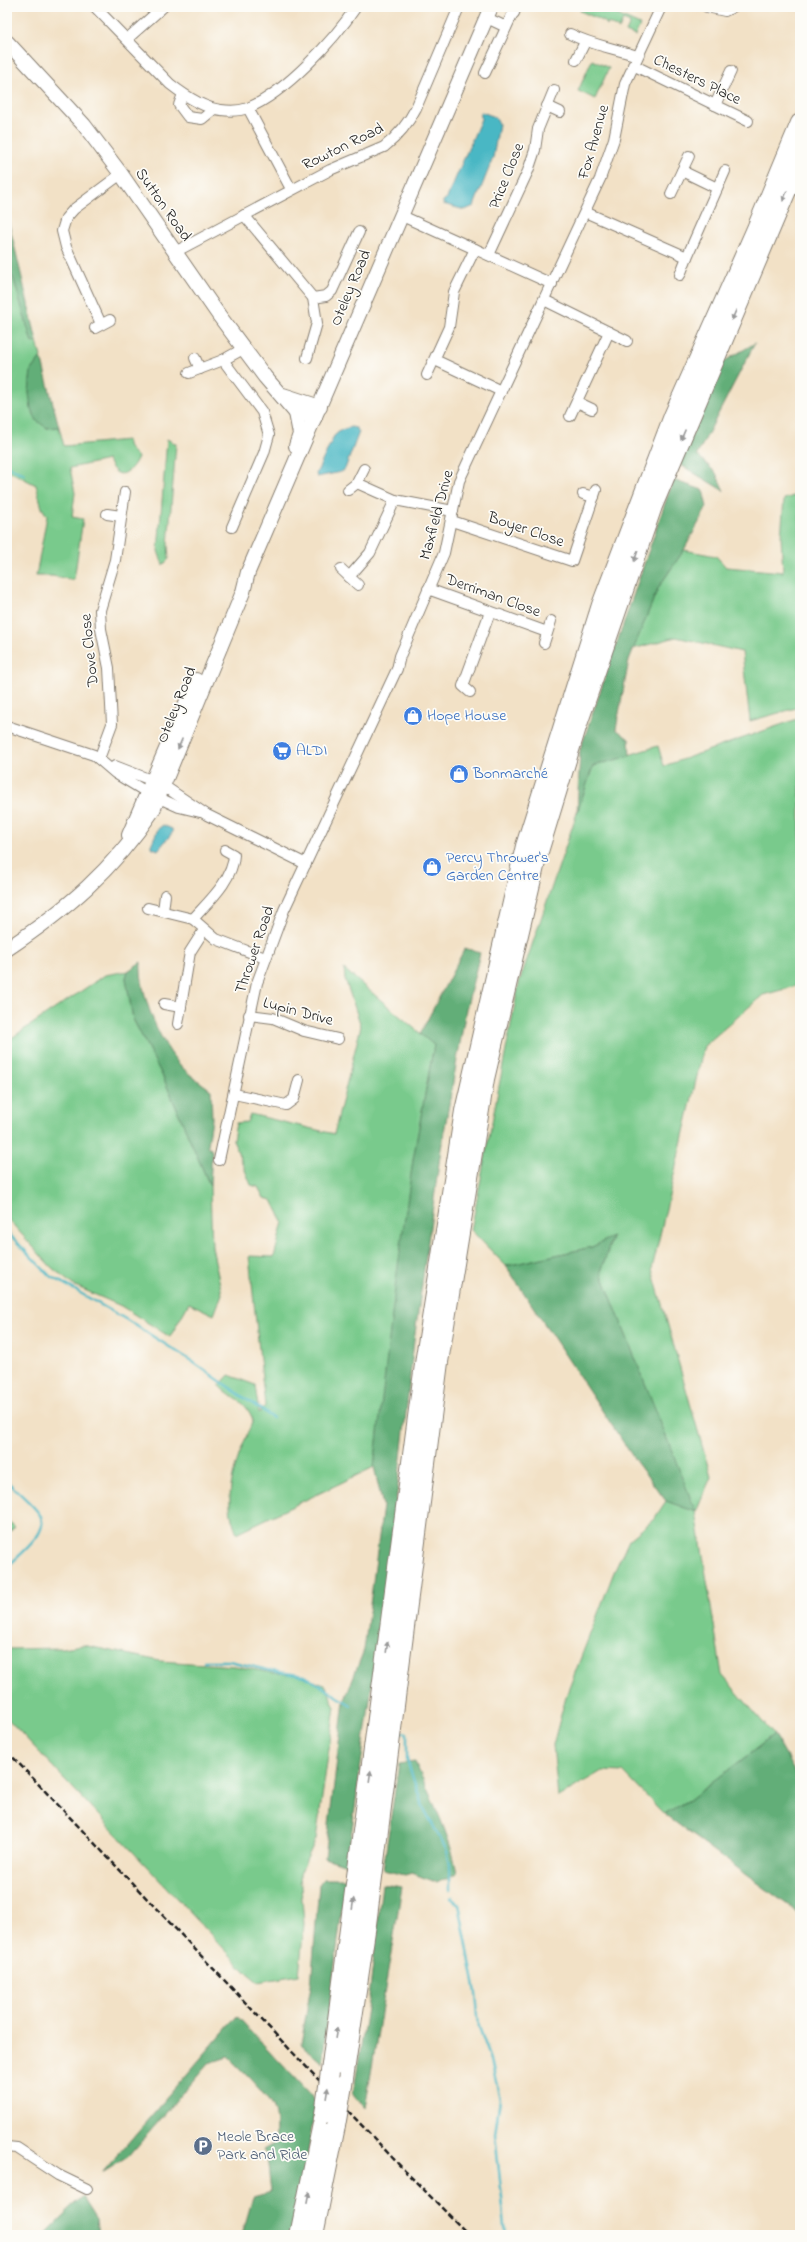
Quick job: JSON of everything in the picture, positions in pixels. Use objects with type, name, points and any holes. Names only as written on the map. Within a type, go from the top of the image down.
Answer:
[{"type":"highway","points":[[300,2235],[324,2114],[424,1365],[464,1111],[525,846],[601,605],[642,496],[673,416],[755,231],[800,123]]},
{"type":"highway","points":[[314,2235],[336,2126],[368,1916],[439,1362],[485,1079],[537,858],[577,727],[653,506],[800,160]]},
{"type":"main road","name":"Oteley Road","points":[[7,949],[60,913],[109,867],[125,845],[130,830],[155,789],[238,590],[248,572],[318,412],[400,216],[489,12]]},
{"type":"main road","name":"Sutton Road","points":[[7,42],[69,107],[121,174],[243,349],[273,387],[283,395],[318,412]]},
{"type":"main road","name":"Sutton Road","points":[[283,395],[296,413]]},
{"type":"main road","points":[[281,496],[286,474],[300,434],[296,413],[318,412]]},
{"type":"street","points":[[95,7],[170,84],[183,94],[214,109],[229,111],[248,108],[282,86],[306,65],[326,44],[356,7]]},
{"type":"street","points":[[127,39],[163,7]]},
{"type":"street","name":"Rowton Road","points":[[175,252],[291,189],[384,147],[400,133],[408,123],[416,108],[459,7]]},
{"type":"street","name":"Fox Avenue","points":[[552,284],[600,180],[619,117],[622,94],[635,61],[661,7]]},
{"type":"street","points":[[707,7],[724,11],[733,7]]},
{"type":"street","name":"Oteley Road","points":[[489,12],[506,27]]},
{"type":"street","points":[[484,73],[514,12]]},
{"type":"street","name":"Chesters Place","points":[[570,34],[585,42],[614,48],[715,105],[748,121]]},
{"type":"street","points":[[576,60],[585,42]]},
{"type":"street","points":[[715,105],[731,72]]},
{"type":"street","name":"Price Close","points":[[489,255],[528,171],[535,150],[538,129],[554,90]]},
{"type":"street","points":[[183,94],[179,105],[188,117],[202,119],[214,109]]},
{"type":"street","points":[[547,106],[560,112]]},
{"type":"street","points":[[248,108],[291,189]]},
{"type":"street","points":[[671,194],[689,156]]},
{"type":"street","points":[[682,171],[717,188]]},
{"type":"street","points":[[680,275],[725,171]]},
{"type":"street","points":[[102,324],[66,247],[62,231],[66,218],[74,209],[121,174]]},
{"type":"street","points":[[585,212],[687,257]]},
{"type":"street","points":[[244,215],[313,298],[317,323],[316,332],[307,358]]},
{"type":"street","points":[[400,216],[552,284]]},
{"type":"street","points":[[313,298],[326,296],[332,291],[359,232]]},
{"type":"street","points":[[427,375],[449,327],[454,292],[475,249]]},
{"type":"street","name":"Maxfield Drive","points":[[306,864],[397,669],[400,656],[444,553],[453,516],[459,481],[552,284]]},
{"type":"street","points":[[544,300],[627,341]]},
{"type":"street","points":[[570,416],[609,332]]},
{"type":"street","points":[[189,372],[223,360],[243,349]]},
{"type":"street","points":[[195,358],[200,368]]},
{"type":"street","points":[[223,360],[262,412],[269,435],[264,453],[232,520]]},
{"type":"street","points":[[435,360],[501,391]]},
{"type":"street","points":[[577,402],[592,409]]},
{"type":"street","points":[[348,490],[357,483],[364,469]]},
{"type":"street","points":[[357,483],[395,500],[453,516]]},
{"type":"street","name":"Dove Close","points":[[102,761],[112,724],[109,668],[104,648],[100,610],[101,600],[112,574],[125,492]]},
{"type":"street","name":"Boyer Close","points":[[453,516],[572,561],[595,494],[582,494]]},
{"type":"street","points":[[349,577],[370,553],[395,500]]},
{"type":"street","points":[[107,514],[121,516]]},
{"type":"street","points":[[341,569],[358,585]]},
{"type":"street","name":"Derriman Close","points":[[428,589],[547,632]]},
{"type":"street","points":[[463,690],[490,612]]},
{"type":"street","name":"Derriman Close","points":[[544,643],[551,621]]},
{"type":"street","points":[[7,726],[90,754],[155,789],[179,807],[206,814],[306,864]]},
{"type":"street","points":[[102,761],[115,773],[155,789]]},
{"type":"street","points":[[193,919],[222,886],[234,863],[233,852]]},
{"type":"street","name":"Thrower Road","points":[[219,1160],[256,983],[284,910],[306,864]]},
{"type":"street","points":[[163,911],[165,895]]},
{"type":"street","points":[[148,908],[193,919],[204,930],[226,944],[265,958]]},
{"type":"street","points":[[178,1024],[190,952],[204,930]]},
{"type":"street","points":[[164,1004],[181,1007]]},
{"type":"street","name":"Lupin Drive","points":[[249,1015],[273,1018],[304,1031],[338,1039]]},
{"type":"street","points":[[234,1094],[286,1105],[294,1099],[299,1080]]},
{"type":"street","points":[[7,2147],[17,2148],[58,2175],[87,2189]]},
{"type":"green space","points":[[582,7],[600,7],[640,25],[635,36],[626,32],[630,23],[623,20],[619,29],[608,23],[607,25],[605,22],[580,11]]},
{"type":"green space","points":[[592,60],[609,68],[595,99],[578,91]]},
{"type":"green space","points":[[7,215],[37,341],[32,343],[13,277],[7,273]]},
{"type":"green space","points":[[7,273],[13,277],[33,343],[37,341],[41,357],[31,370],[29,393],[47,428],[59,427],[64,446],[127,440],[129,448],[138,457],[131,468],[123,474],[115,472],[108,460],[70,468],[75,493],[72,517],[83,519],[74,580],[52,576],[36,576],[47,516],[42,508],[36,485],[7,470]]},
{"type":"green space","points":[[755,343],[697,455],[716,473],[724,491],[679,464],[723,362]]},
{"type":"green space","points":[[41,357],[59,427],[47,428],[37,421],[31,409],[29,393],[31,370]]},
{"type":"green space","points":[[167,439],[176,444],[168,545],[169,559],[163,565],[158,551]]},
{"type":"green space","points":[[673,480],[703,490],[707,507],[684,550],[658,588],[629,660],[616,729],[629,739],[630,756],[593,766],[577,813],[580,750]]},
{"type":"green space","points":[[800,494],[800,707],[750,721],[742,652],[676,637],[633,649],[658,588],[684,550],[716,556],[726,567],[783,572],[781,537],[784,499]]},
{"type":"green space","points":[[800,718],[800,985],[763,995],[704,1046],[652,1269],[711,1477],[696,1512],[722,1675],[774,1735],[692,1798],[664,1814],[623,1772],[602,1771],[558,1797],[553,1745],[566,1696],[614,1572],[629,1540],[654,1519],[666,1501],[695,1511],[601,1272],[612,1238],[592,1247],[506,1266],[471,1230],[519,983],[593,766],[658,746],[664,766]]},
{"type":"green space","points":[[465,948],[480,953],[466,1010],[441,1149],[414,1341],[391,1548],[347,1865],[325,1858],[344,1701],[364,1650],[383,1506],[374,1467],[396,1280],[413,1160],[434,1045],[420,1034]]},
{"type":"green space","points":[[141,962],[143,989],[147,1003],[152,1018],[166,1045],[185,1070],[211,1090],[212,1119],[208,1145],[212,1151],[210,1186],[163,1077],[133,1019],[126,978],[128,971]]},
{"type":"green space","points":[[344,969],[434,1045],[413,1161],[374,1467],[237,1533],[232,1519],[230,1491],[237,1462],[253,1420],[250,1413],[242,1403],[229,1395],[219,1386],[229,1375],[255,1385],[259,1413],[265,1406],[249,1256],[274,1257],[283,1222],[272,1200],[264,1198],[258,1187],[251,1185],[233,1140],[236,1123],[247,1122],[250,1114],[334,1134],[361,1026],[345,979]]},
{"type":"green space","points":[[128,971],[126,978],[133,1019],[163,1077],[210,1186],[212,1247],[222,1294],[214,1315],[189,1303],[170,1337],[121,1306],[73,1285],[51,1267],[7,1218],[7,1041],[105,975]]},
{"type":"green space","points":[[612,1237],[601,1272],[696,1512],[666,1501],[637,1463],[506,1266],[592,1247]]},
{"type":"green space","points":[[7,1519],[15,1527],[7,1535]]},
{"type":"green space","points":[[83,1645],[160,1661],[235,1666],[273,1673],[300,1675],[326,1686],[335,1707],[316,1839],[300,1874],[304,1924],[299,1975],[258,1982],[246,1972],[7,1718],[7,1649],[62,1648]]},
{"type":"green space","points":[[774,1735],[800,1780],[800,1914],[664,1814],[692,1798]]},
{"type":"green space","points":[[415,1762],[445,1830],[457,1873],[437,1883],[412,1873],[405,1875],[383,1870],[399,1764]]},
{"type":"green space","points":[[323,1879],[346,1879],[322,2063],[301,2044],[311,1986],[319,1884]]},
{"type":"green space","points":[[382,1884],[402,1887],[365,2109],[353,2095],[370,1990]]},
{"type":"green space","points":[[237,2016],[316,2101],[302,2192],[292,2235],[242,2235],[253,2197],[271,2192],[267,2156],[263,2150],[275,2143],[276,2122],[270,2103],[253,2082],[228,2057],[209,2063],[128,2157],[102,2173]]},
{"type":"green space","points":[[83,2197],[97,2219],[99,2235],[44,2235]]},
{"type":"water","points":[[482,112],[495,117],[499,124],[493,158],[474,206],[465,210],[443,204],[443,201],[447,198],[481,119],[480,113]]},
{"type":"water","points":[[351,427],[356,428],[359,432],[345,469],[341,472],[317,477],[316,474],[334,436],[341,430]]},
{"type":"water","points":[[163,825],[172,829],[173,832],[158,850],[151,847],[151,845],[158,829]]},
{"type":"waterway","points":[[7,466],[24,474]]},
{"type":"waterway","points":[[7,1232],[49,1275],[127,1320],[190,1360],[273,1418]]},
{"type":"waterway","points":[[7,1481],[37,1511],[42,1522],[41,1529],[32,1543],[7,1567]]},
{"type":"waterway","points":[[204,1661],[229,1661],[272,1671],[305,1676],[351,1705]]},
{"type":"waterway","points":[[399,1732],[407,1733],[407,1760],[422,1805],[447,1851],[450,1865],[450,1890]]},
{"type":"waterway","points":[[451,1898],[459,1904],[476,1993],[479,2027],[491,2060],[500,2099],[495,2134],[506,2235]]},
{"type":"railway","points":[[7,1751],[406,2172],[469,2235]]},
{"type":"place","name":"Hope House","points":[[413,716]]},
{"type":"place","name":"ALDI","points":[[282,751]]},
{"type":"place","name":"Bonmarché","points":[[459,774]]},
{"type":"place","name":"Percy Thrower's Garden Centre","points":[[432,867]]},
{"type":"place","name":"Meole Brace Park and Ride","points":[[203,2146]]}]
